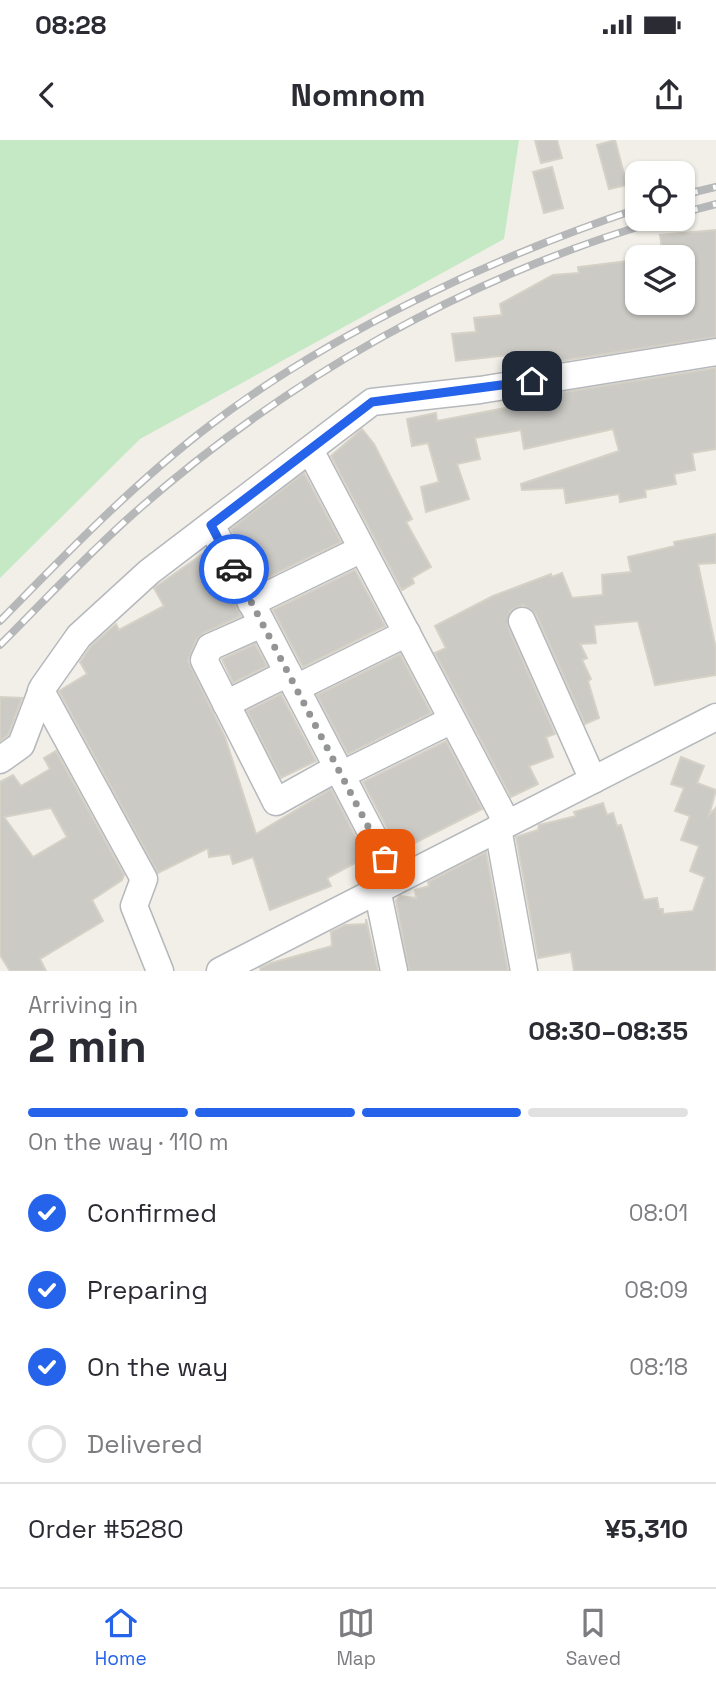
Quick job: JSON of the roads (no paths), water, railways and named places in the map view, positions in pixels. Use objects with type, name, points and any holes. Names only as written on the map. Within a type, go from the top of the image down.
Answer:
[{"type":"street","points":[[0,760],[21,745],[41,691],[79,636],[149,572],[372,402],[480,390],[716,352]]},
{"type":"street","points":[[310,450],[452,720],[502,825],[524,971]]},
{"type":"street","points":[[211,525],[339,772],[386,884],[394,971]]},
{"type":"street","points":[[362,549],[257,613],[210,647],[204,660],[276,802],[452,720]]},
{"type":"street","points":[[522,621],[593,780]]},
{"type":"street","points":[[226,704],[407,633]]},
{"type":"street","points":[[41,691],[144,879],[134,906],[160,971]]},
{"type":"street","points":[[220,971],[716,717]]},
{"type":"railway","points":[[695,192],[716,187]]},
{"type":"railway","points":[[695,210],[716,204]]},
{"type":"railway","points":[[0,621],[154,471],[256,392],[306,360],[414,301],[527,250],[625,213]]},
{"type":"railway","points":[[0,645],[132,515],[252,419],[382,337],[449,302],[519,270],[628,231]]}]
